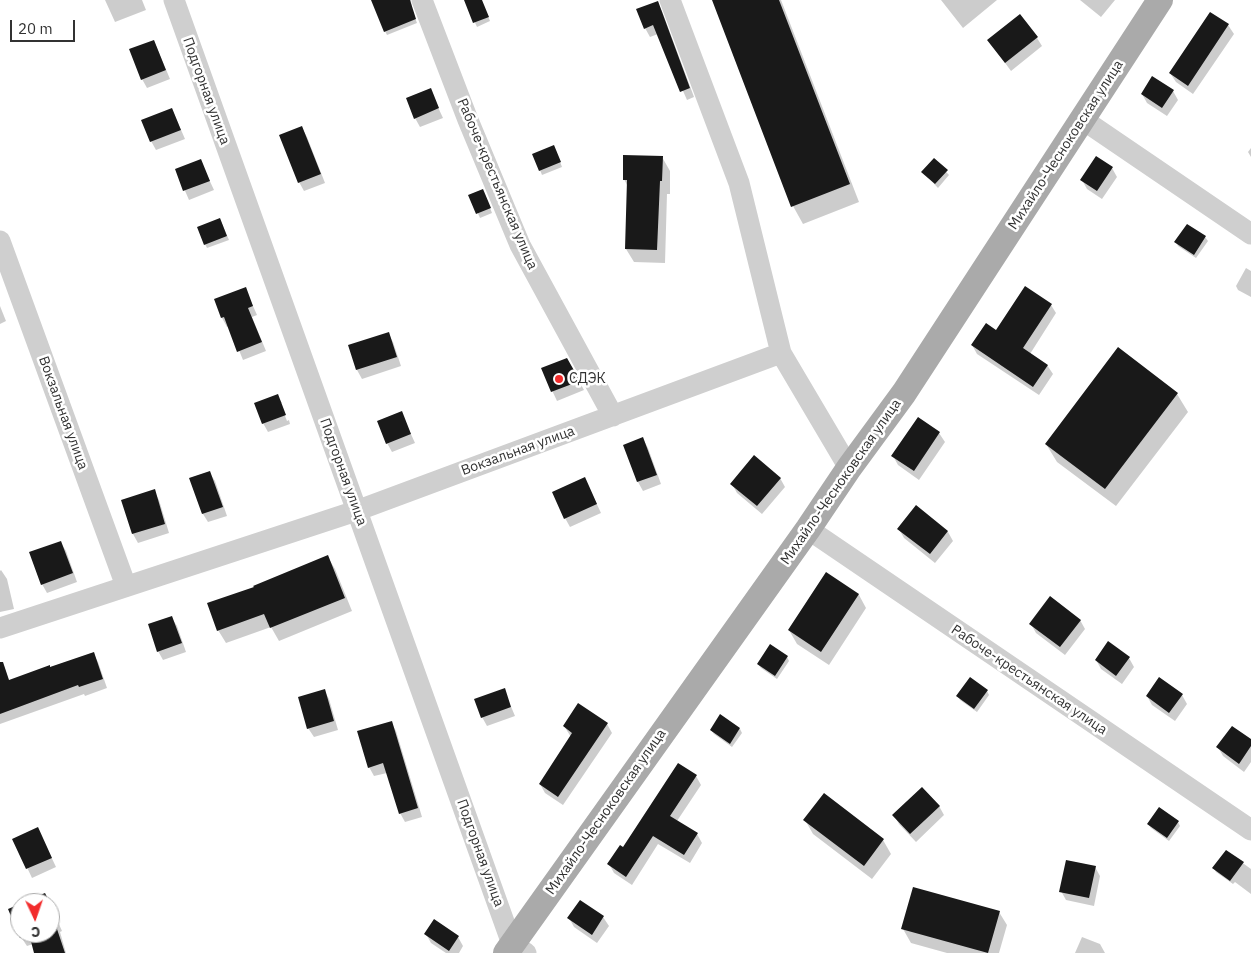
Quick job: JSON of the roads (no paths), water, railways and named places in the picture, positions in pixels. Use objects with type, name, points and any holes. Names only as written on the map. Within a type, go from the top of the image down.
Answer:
[{"type":"main road","name":"Михайло-Чесноковская улица","points":[[515,950],[849,468],[904,393],[1160,0]]},
{"type":"street","name":"Подгорная улица","points":[[174,0],[515,950]]},
{"type":"street","name":"Рабоче-крестьянская улица","points":[[422,0],[468,120],[520,245],[613,416]]},
{"type":"street","points":[[670,0],[739,183],[781,353],[849,468]]},
{"type":"street","points":[[1082,119],[1251,234]]},
{"type":"street","name":"Вокзальная улица","points":[[0,241],[126,586]]},
{"type":"street","name":"Вокзальная улица","points":[[0,628],[356,511],[781,353]]},
{"type":"street","name":"Рабоче-крестьянская улица","points":[[808,529],[1251,830]]},
{"type":"place","name":"СДЭК","points":[[559,379]]}]
